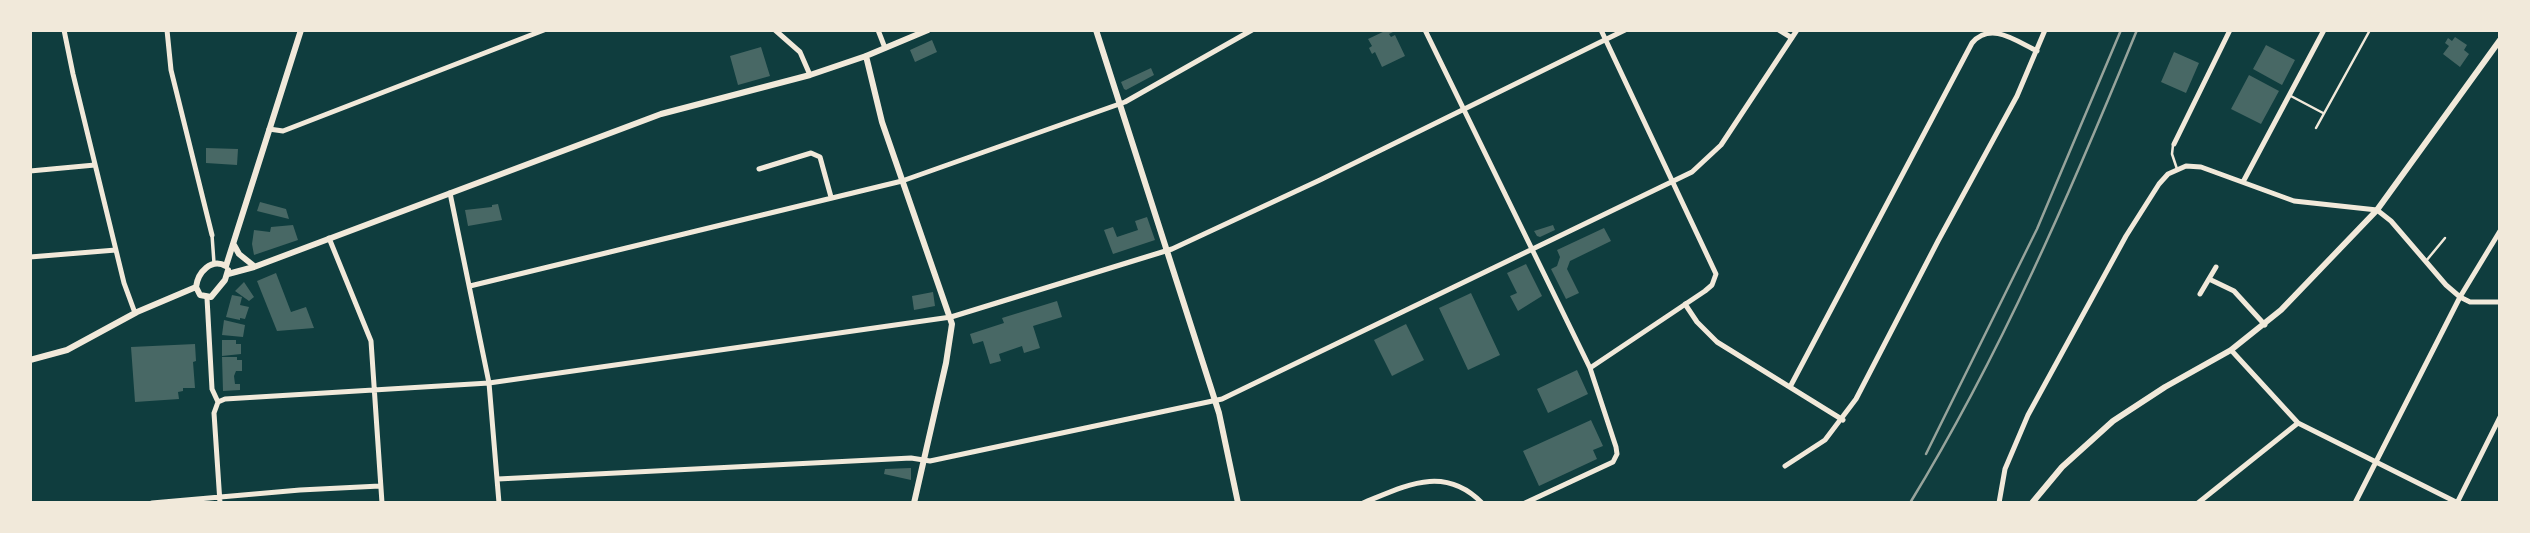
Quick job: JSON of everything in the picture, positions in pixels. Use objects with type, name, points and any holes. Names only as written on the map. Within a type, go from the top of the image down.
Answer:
[{"type":"street","points":[[64,30],[124,283],[135,313]]},
{"type":"street","points":[[167,30],[171,70],[212,235],[214,263]]},
{"type":"street","points":[[228,274],[226,266],[301,30]]},
{"type":"street","points":[[269,129],[283,131],[544,30]]},
{"type":"street","points":[[775,30],[800,52],[810,75]]},
{"type":"street","points":[[878,30],[885,48]]},
{"type":"street","points":[[195,287],[200,295],[206,298],[214,295],[228,274],[254,267],[661,114],[810,75],[866,56],[928,30]]},
{"type":"street","points":[[1096,30],[1214,401],[1238,503]]},
{"type":"street","points":[[470,286],[902,181],[1120,104],[1252,30]]},
{"type":"street","points":[[1425,30],[1590,368],[1617,454],[1613,462],[1605,467],[1525,503]]},
{"type":"street","points":[[1590,368],[1711,286],[1716,274],[1601,30]]},
{"type":"street","points":[[218,402],[225,399],[489,383],[951,317],[1166,251],[1320,180],[1625,30]]},
{"type":"street","points":[[1779,30],[1792,38]]},
{"type":"street","points":[[498,479],[911,458],[936,460],[1214,401],[1673,183],[1702,165],[1721,145],[1797,30]]},
{"type":"street","points":[[1785,466],[1822,443],[1843,420],[1991,147],[2045,30]]},
{"type":"street","points":[[2174,144],[2230,30]]},
{"type":"street","points":[[2244,182],[2324,30]]},
{"type":"street","points":[[1790,387],[1972,43],[1980,35],[1994,32],[2037,51]]},
{"type":"street","points":[[2032,503],[2062,467],[2113,421],[2165,387],[2231,350],[2265,324],[2296,295],[2377,210],[2500,40]]},
{"type":"street","points":[[866,56],[881,121],[951,317],[952,331],[946,363],[914,503]]},
{"type":"street","points":[[759,169],[811,153],[820,157],[831,197]]},
{"type":"street","points":[[30,171],[96,165]]},
{"type":"street","points":[[1999,503],[2005,469],[2028,415],[2126,236],[2159,184],[2177,169],[2186,166],[2201,167],[2294,201],[2377,210],[2391,221],[2460,297],[2470,302],[2500,302]]},
{"type":"street","points":[[450,193],[489,383],[499,503]]},
{"type":"street","points":[[2355,503],[2460,297],[2500,231]]},
{"type":"street","points":[[329,238],[370,336],[382,503]]},
{"type":"street","points":[[234,245],[239,254],[254,267]]},
{"type":"street","points":[[30,257],[116,250]]},
{"type":"street","points":[[214,263],[226,266]]},
{"type":"street","points":[[30,360],[67,350],[135,313],[195,287],[203,272],[214,263]]},
{"type":"street","points":[[2200,294],[2216,267]]},
{"type":"street","points":[[2209,279],[2234,291],[2265,324]]},
{"type":"street","points":[[206,298],[212,389],[218,402],[214,413],[220,500]]},
{"type":"street","points":[[1685,304],[1697,322],[1717,342],[1843,420]]},
{"type":"street","points":[[2231,350],[2298,423],[2458,503],[2500,417]]},
{"type":"street","points":[[2198,503],[2298,423]]},
{"type":"street","points":[[1363,503],[1412,484],[1432,481],[1461,488],[1482,503]]},
{"type":"street","points":[[152,503],[380,486]]},
{"type":"lane","points":[[2316,128],[2370,30]]},
{"type":"lane","points":[[2289,95],[2323,113]]},
{"type":"lane","points":[[2174,144],[2172,154],[2177,169]]},
{"type":"lane","points":[[2426,261],[2445,239]]},
{"type":"building","points":[[1392,30],[1389,34],[1391,37],[1395,35],[1405,56],[1382,67],[1375,52],[1372,54],[1369,48],[1372,46],[1368,39]]},
{"type":"building","points":[[2455,37],[2467,45],[2464,50],[2469,54],[2460,67],[2443,54],[2449,46],[2445,43],[2448,38],[2452,41]]},
{"type":"building","points":[[932,40],[937,52],[915,62],[910,50]]},
{"type":"building","points":[[2266,45],[2295,60],[2282,85],[2253,69]]},
{"type":"building","points":[[761,47],[770,76],[738,85],[730,56]]},
{"type":"building","points":[[2174,52],[2199,63],[2186,93],[2161,82]]},
{"type":"building","points":[[1151,68],[1154,75],[1124,89],[1121,82]]},
{"type":"building","points":[[2249,75],[2279,91],[2261,124],[2231,109]]},
{"type":"building","points":[[206,148],[238,149],[237,165],[206,163]]},
{"type":"building","points":[[260,202],[286,209],[289,219],[257,211]]},
{"type":"building","points":[[498,204],[502,220],[468,226],[465,210]]},
{"type":"building","points":[[1147,217],[1155,240],[1113,254],[1104,230],[1113,227],[1117,237],[1138,230],[1135,221]]},
{"type":"building","points":[[293,225],[298,240],[254,255],[254,230],[270,232],[271,227]]},
{"type":"building","points":[[1553,225],[1555,230],[1540,237],[1534,231]]},
{"type":"building","points":[[1604,228],[1611,241],[1570,261],[1567,269],[1579,293],[1566,299],[1551,269],[1557,266],[1560,257],[1557,250]]},
{"type":"building","points":[[1526,264],[1542,296],[1518,311],[1510,296],[1517,293],[1507,273]]},
{"type":"building","points":[[276,273],[291,312],[306,307],[314,328],[277,331],[257,281]]},
{"type":"building","points":[[244,282],[254,297],[249,301],[235,291]]},
{"type":"building","points":[[933,292],[935,306],[914,310],[912,296]]},
{"type":"building","points":[[1471,293],[1500,355],[1468,370],[1439,308]]},
{"type":"building","points":[[232,295],[242,297],[240,305],[249,307],[245,319],[226,317]]},
{"type":"building","points":[[1057,301],[1062,317],[1033,326],[1040,348],[1024,353],[1022,346],[999,354],[1001,361],[990,364],[983,341],[973,344],[970,334],[1004,323],[1002,318]]},
{"type":"building","points":[[224,320],[245,325],[243,337],[222,335]]},
{"type":"building","points":[[1406,324],[1424,360],[1392,376],[1374,340]]},
{"type":"building","points":[[222,340],[236,340],[236,344],[241,344],[241,354],[222,356]]},
{"type":"building","points":[[195,344],[195,388],[183,388],[183,391],[178,392],[179,399],[135,402],[131,347]]},
{"type":"building","points":[[222,357],[237,357],[237,360],[242,360],[242,371],[236,371],[234,376],[235,384],[240,384],[240,390],[223,391]]},
{"type":"building","points":[[1577,370],[1588,394],[1548,413],[1537,389]]},
{"type":"building","points":[[1591,420],[1603,446],[1593,450],[1597,459],[1539,486],[1523,451]]},
{"type":"building","points":[[911,468],[911,480],[884,474],[885,469]]},
{"type":"railway","points":[[1926,454],[2037,229],[2121,30]]},
{"type":"railway","points":[[1910,503],[1975,389],[2033,271],[2137,30]]}]
